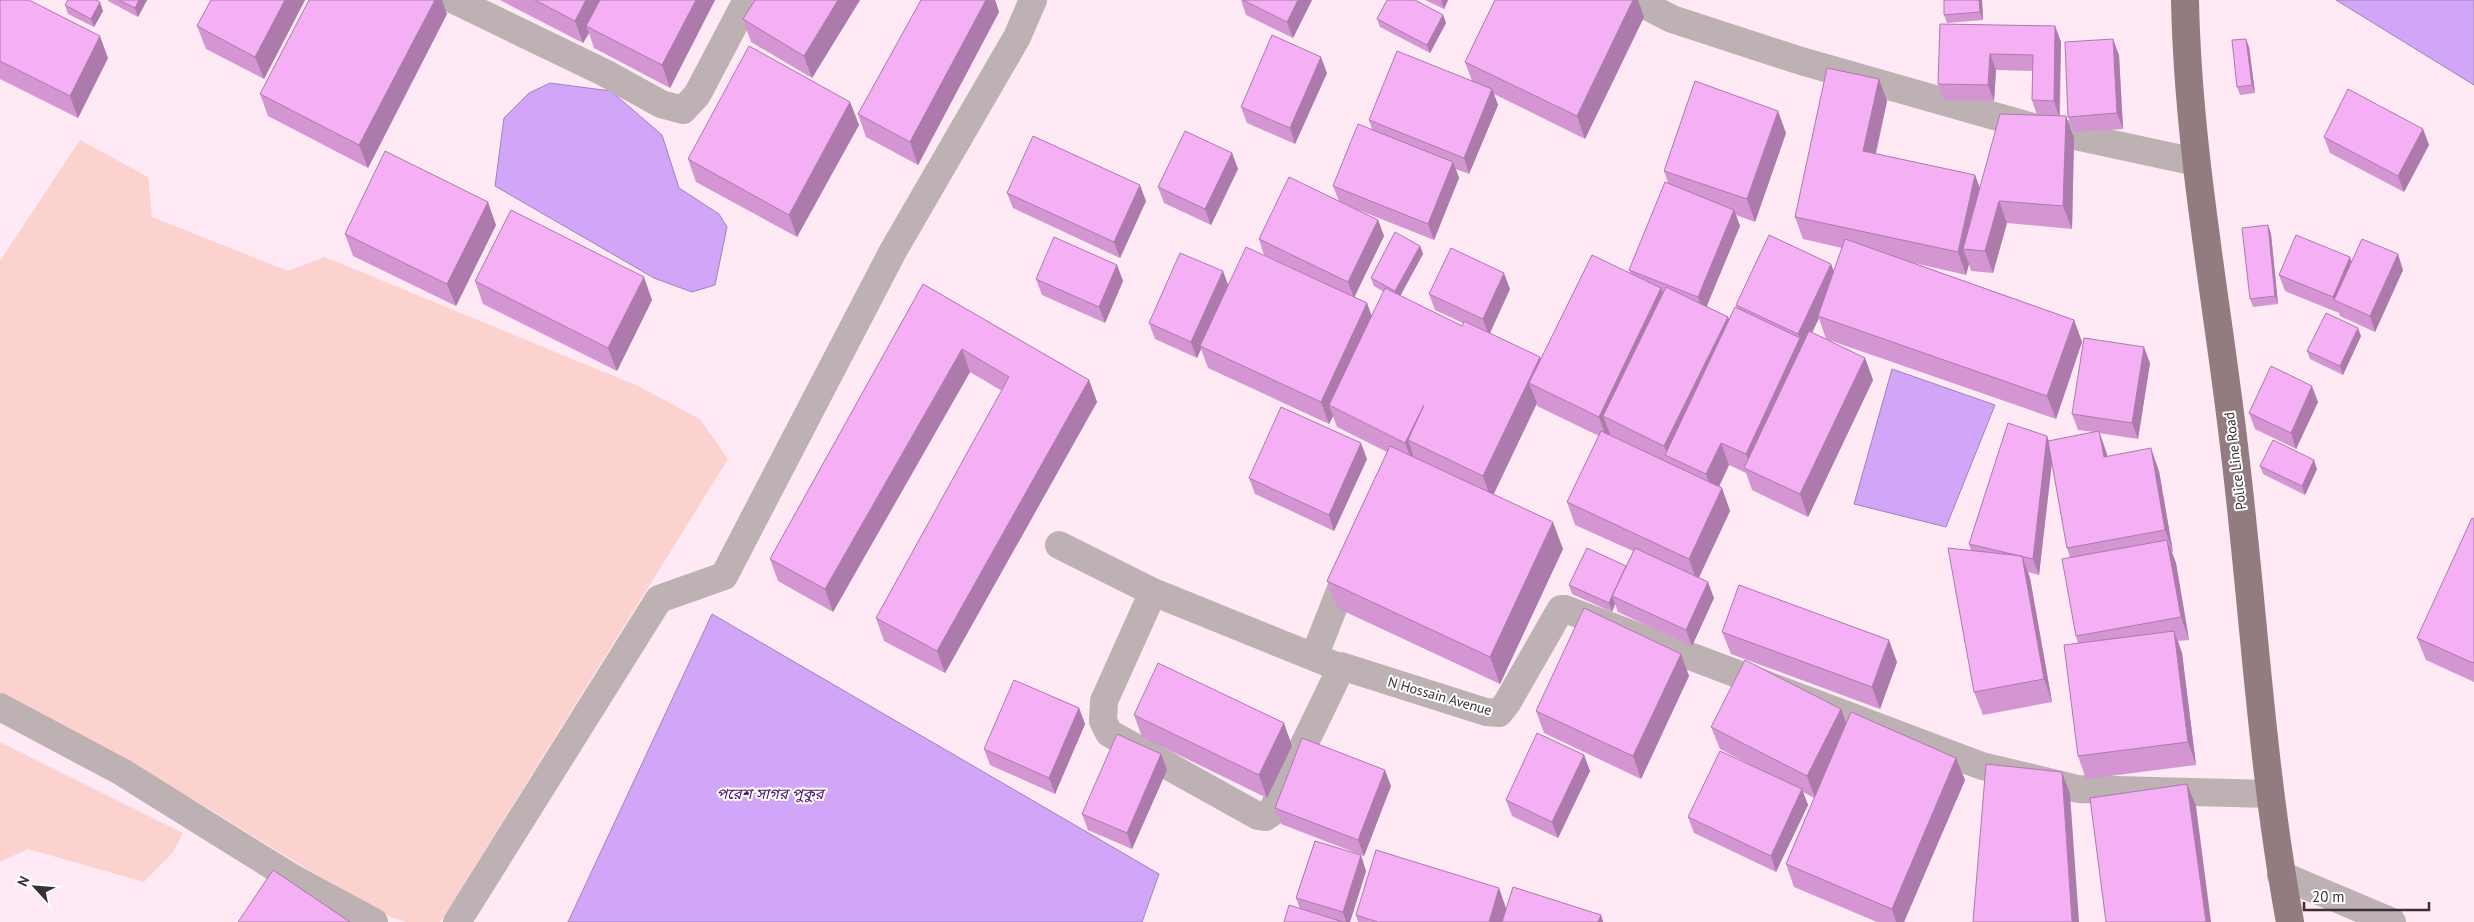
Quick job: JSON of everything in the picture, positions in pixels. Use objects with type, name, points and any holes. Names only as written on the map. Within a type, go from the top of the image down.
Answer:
[{"type":"main road","name":"Police Line Road","points":[[2185,0],[2196,162],[2236,462],[2270,794],[2290,922]]},
{"type":"street","points":[[454,0],[604,73],[661,104],[683,110],[697,95],[747,0]]},
{"type":"street","points":[[457,922],[659,598],[724,576],[893,251],[1017,36],[1033,0]]},
{"type":"street","points":[[1634,0],[1672,19],[1801,61],[2033,127],[2196,162]]},
{"type":"street","points":[[1314,657],[1360,540]]},
{"type":"street","name":"N Hossain Avenue","points":[[1059,545],[1153,592],[1341,668],[1342,666],[1486,712],[1499,713],[1507,704],[1561,609],[1565,609],[1982,766],[2078,789],[2270,794]]},
{"type":"street","points":[[1153,592],[1104,701],[1103,721],[1109,734],[1258,816],[1265,816],[1271,813],[1341,668]]},
{"type":"street","points":[[0,707],[122,772],[289,876],[374,922]]},
{"type":"street","points":[[2282,876],[2392,922]]},
{"type":"shaded area","points":[[80,140],[148,177],[152,217],[288,271],[325,257],[638,386],[700,419],[728,459],[440,922],[406,922],[391,917],[297,863],[203,805],[0,694],[0,261]]},
{"type":"shaded area","points":[[0,742],[183,833],[173,852],[144,882],[28,849],[0,862]]},
{"type":"water","points":[[2336,0],[2474,0],[2474,85]]},
{"type":"water","points":[[550,83],[611,91],[662,135],[679,188],[719,214],[727,227],[715,285],[692,292],[654,278],[495,186],[504,118],[529,93]]},
{"type":"water","points":[[1892,369],[1995,405],[1946,527],[1854,504]]},
{"type":"water","name":"পরেশ সাগর পুকুর","points":[[712,614],[1159,874],[1142,922],[568,922]]},
{"type":"building","points":[[0,0],[29,0],[100,36],[70,96],[0,61]]},
{"type":"building","points":[[68,0],[96,0],[100,2],[91,19],[65,5]]},
{"type":"building","points":[[119,0],[139,0],[135,8]]},
{"type":"building","points":[[211,0],[285,0],[255,57],[197,26]]},
{"type":"building","points":[[309,0],[435,0],[359,145],[260,94]]},
{"type":"building","points":[[535,0],[586,0],[575,21]]},
{"type":"building","points":[[600,0],[696,0],[662,65],[586,26]]},
{"type":"building","points":[[755,0],[838,0],[804,56],[743,19]]},
{"type":"building","points":[[921,0],[986,0],[910,142],[858,114]]},
{"type":"building","points":[[1243,0],[1298,0],[1287,22]]},
{"type":"building","points":[[1387,0],[1415,0],[1443,15],[1427,45],[1377,19]]},
{"type":"building","points":[[1495,0],[1633,0],[1577,116],[1465,62]]},
{"type":"building","points":[[1944,0],[1979,0],[1980,12],[1944,15]]},
{"type":"building","points":[[1940,24],[2055,26],[2054,101],[2032,100],[2033,55],[1990,54],[1988,85],[1938,84]]},
{"type":"building","points":[[1272,35],[1321,57],[1290,128],[1241,107]]},
{"type":"building","points":[[2113,39],[2117,113],[2068,117],[2065,42]]},
{"type":"building","points":[[2246,39],[2252,85],[2237,87],[2232,40]]},
{"type":"building","points":[[749,46],[850,102],[789,215],[688,159]]},
{"type":"building","points":[[1397,51],[1492,89],[1464,158],[1369,120]]},
{"type":"building","points":[[1827,68],[1879,79],[1863,151],[1975,175],[1958,252],[1795,217]]},
{"type":"building","points":[[1695,81],[1778,111],[1747,199],[1664,171]]},
{"type":"building","points":[[2348,89],[2423,129],[2398,176],[2324,137]]},
{"type":"building","points":[[2000,114],[2066,116],[2063,206],[1999,201],[1985,251],[1963,249]]},
{"type":"building","points":[[1358,124],[1453,162],[1428,224],[1333,186]]},
{"type":"building","points":[[1185,131],[1232,153],[1205,209],[1158,187]]},
{"type":"building","points":[[1033,136],[1140,185],[1114,242],[1007,193]]},
{"type":"building","points":[[385,151],[488,202],[447,284],[345,234]]},
{"type":"building","points":[[1289,177],[1378,220],[1348,282],[1259,239]]},
{"type":"building","points":[[1665,182],[1734,210],[1698,297],[1629,270]]},
{"type":"building","points":[[511,210],[644,277],[608,348],[475,281]]},
{"type":"building","points":[[2268,225],[2275,296],[2250,299],[2242,228]]},
{"type":"building","points":[[1395,232],[1420,246],[1395,291],[1371,278]]},
{"type":"building","points":[[1769,235],[1831,264],[1798,334],[1736,305]]},
{"type":"building","points":[[2296,235],[2350,257],[2333,297],[2279,275]]},
{"type":"building","points":[[1054,237],[1117,265],[1099,307],[1036,279]]},
{"type":"building","points":[[1845,239],[2074,320],[2047,396],[1818,316]]},
{"type":"building","points":[[2362,239],[2398,254],[2370,316],[2334,300]]},
{"type":"building","points":[[1246,247],[1367,303],[1321,402],[1200,346]]},
{"type":"building","points":[[1451,248],[1504,273],[1483,319],[1429,294]]},
{"type":"building","points":[[1180,253],[1223,271],[1191,342],[1149,323]]},
{"type":"building","points":[[1592,255],[1661,288],[1599,417],[1529,383]]},
{"type":"building","points":[[923,284],[1089,380],[937,651],[876,618],[1009,377],[962,349],[825,589],[770,559]]},
{"type":"building","points":[[1666,287],[1728,317],[1664,446],[1603,416]]},
{"type":"building","points":[[1385,288],[1462,326],[1464,321],[1540,357],[1483,476],[1408,440],[1424,405],[1405,443],[1329,405]]},
{"type":"building","points":[[1735,307],[1800,338],[1746,454],[1721,443],[1706,474],[1665,455]]},
{"type":"building","points":[[2326,313],[2358,328],[2340,366],[2307,351]]},
{"type":"building","points":[[1809,331],[1865,358],[1800,494],[1744,468]]},
{"type":"building","points":[[2084,338],[2144,347],[2132,423],[2072,414]]},
{"type":"building","points":[[2271,366],[2312,386],[2291,433],[2249,413]]},
{"type":"building","points":[[1281,407],[1361,443],[1329,515],[1249,478]]},
{"type":"building","points":[[2008,423],[2047,436],[2033,559],[1969,544]]},
{"type":"building","points":[[1601,431],[1722,488],[1689,559],[1567,502]]},
{"type":"building","points":[[2099,431],[2104,457],[2151,448],[2165,530],[2067,548],[2048,441]]},
{"type":"building","points":[[2273,440],[2314,460],[2302,486],[2260,466]]},
{"type":"building","points":[[1390,446],[1553,522],[1490,657],[1327,581]]},
{"type":"building","points":[[2472,518],[2474,519],[2473,663],[2417,638]]},
{"type":"building","points":[[2167,540],[2181,617],[2076,636],[2062,559]]},
{"type":"building","points":[[1587,548],[1626,566],[1609,603],[1569,585]]},
{"type":"building","points":[[1635,548],[1708,582],[1686,630],[1612,596]]},
{"type":"building","points":[[1948,548],[2022,556],[2044,679],[1974,692]]},
{"type":"building","points":[[1739,585],[1889,640],[1872,687],[1722,632]]},
{"type":"building","points":[[1584,608],[1681,654],[1633,756],[1536,711]]},
{"type":"building","points":[[2174,631],[2188,742],[2078,756],[2064,645]]},
{"type":"building","points":[[1745,660],[1841,709],[1807,776],[1711,727]]},
{"type":"building","points":[[1158,663],[1284,723],[1259,775],[1134,715]]},
{"type":"building","points":[[1014,680],[1079,708],[1049,778],[984,749]]},
{"type":"building","points":[[1851,712],[1956,758],[1892,909],[1786,864]]},
{"type":"building","points":[[1537,733],[1584,755],[1552,822],[1506,800]]},
{"type":"building","points":[[1117,734],[1161,754],[1127,833],[1082,814]]},
{"type":"building","points":[[1302,738],[1385,770],[1358,840],[1275,808]]},
{"type":"building","points":[[1720,751],[1802,789],[1771,856],[1688,817]]},
{"type":"building","points":[[1986,764],[2062,772],[2072,922],[1973,922]]},
{"type":"building","points":[[2187,784],[2206,922],[2106,922],[2090,798]]},
{"type":"building","points":[[1315,841],[1361,855],[1343,912],[1296,898]]},
{"type":"building","points":[[1376,850],[1499,888],[1489,922],[1378,922],[1356,915]]},
{"type":"building","points":[[273,870],[350,922],[238,922]]},
{"type":"building","points":[[1513,887],[1601,915],[1598,922],[1502,922]]},
{"type":"building","points":[[1289,905],[1343,922],[1284,922]]}]
